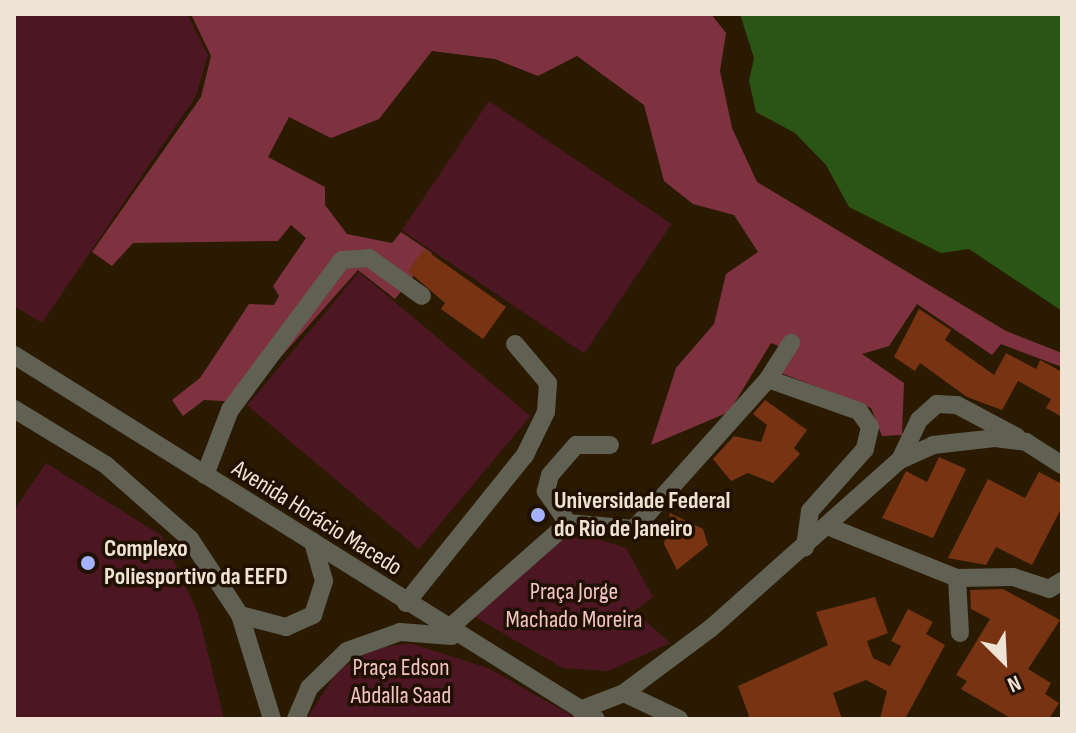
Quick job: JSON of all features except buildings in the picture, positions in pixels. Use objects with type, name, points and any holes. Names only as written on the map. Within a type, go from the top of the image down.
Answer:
[{"type":"street","points":[[205,475],[230,410],[342,260],[369,258],[422,296]]},
{"type":"street","points":[[296,719],[325,670],[373,637],[420,630],[453,633],[568,523],[634,529],[768,379],[791,343]]},
{"type":"street","points":[[406,603],[525,455],[546,412],[548,383],[515,344]]},
{"type":"street","name":"Avenida Horácio Macedo","points":[[14,355],[453,633],[588,714]]},
{"type":"street","points":[[768,379],[859,411],[870,427],[865,449],[810,511],[805,548]]},
{"type":"street","points":[[900,460],[919,420],[947,402],[1026,442],[1062,465]]},
{"type":"street","points":[[14,409],[106,465],[167,515],[240,615],[272,719]]},
{"type":"street","points":[[588,714],[624,693],[805,548],[900,460],[954,440],[1026,442]]},
{"type":"street","points":[[568,523],[546,491],[550,475],[576,445],[610,445]]},
{"type":"street","points":[[827,526],[957,578],[1013,577],[1049,589],[1062,581]]},
{"type":"street","points":[[240,615],[286,627],[313,615],[324,591],[313,542]]},
{"type":"street","points":[[957,578],[960,633]]},
{"type":"street","points":[[624,693],[679,719]]},
{"type":"green space","points":[[14,14],[187,14],[208,55],[196,96],[42,323],[14,306]]},
{"type":"green space","points":[[489,101],[671,224],[584,353],[402,230]]},
{"type":"green space","points":[[359,272],[531,416],[419,549],[247,405]]},
{"type":"green space","name":"Complexo Poliesportivo da EEFD","points":[[46,463],[162,536],[198,613],[224,719],[14,719],[14,510]]},
{"type":"green space","name":"Praça Jorge Machado Moreira","points":[[569,530],[626,548],[653,597],[634,611],[670,643],[608,671],[563,668],[475,617]]},
{"type":"green space","name":"Praça Edson Abdalla Saad","points":[[410,643],[488,668],[578,719],[307,719],[337,671],[374,649]]},
{"type":"shaded area","points":[[191,14],[711,14],[726,33],[720,71],[732,128],[757,182],[1006,331],[1062,353],[1062,367],[1001,344],[992,355],[917,304],[889,346],[862,354],[904,383],[902,435],[882,436],[871,408],[776,371],[781,347],[771,343],[729,412],[651,445],[676,368],[714,324],[726,274],[758,252],[734,215],[693,204],[664,181],[644,105],[577,56],[538,76],[495,59],[432,51],[379,119],[331,138],[289,117],[268,157],[325,187],[325,205],[347,234],[392,243],[401,232],[432,253],[395,299],[358,270],[241,402],[204,400],[183,416],[172,400],[200,378],[249,304],[274,305],[279,296],[273,286],[306,238],[291,225],[278,241],[133,243],[112,266],[92,252],[201,97],[211,56]]},
{"type":"shaded area","points":[[740,14],[1062,14],[1062,311],[969,249],[941,253],[849,207],[826,165],[795,133],[756,112],[749,81],[754,58]]},
{"type":"place","name":"Universidade Federal do Rio de Janeiro","points":[[538,515]]},
{"type":"place","name":"Complexo Poliesportivo da EEFD","points":[[88,563]]}]
